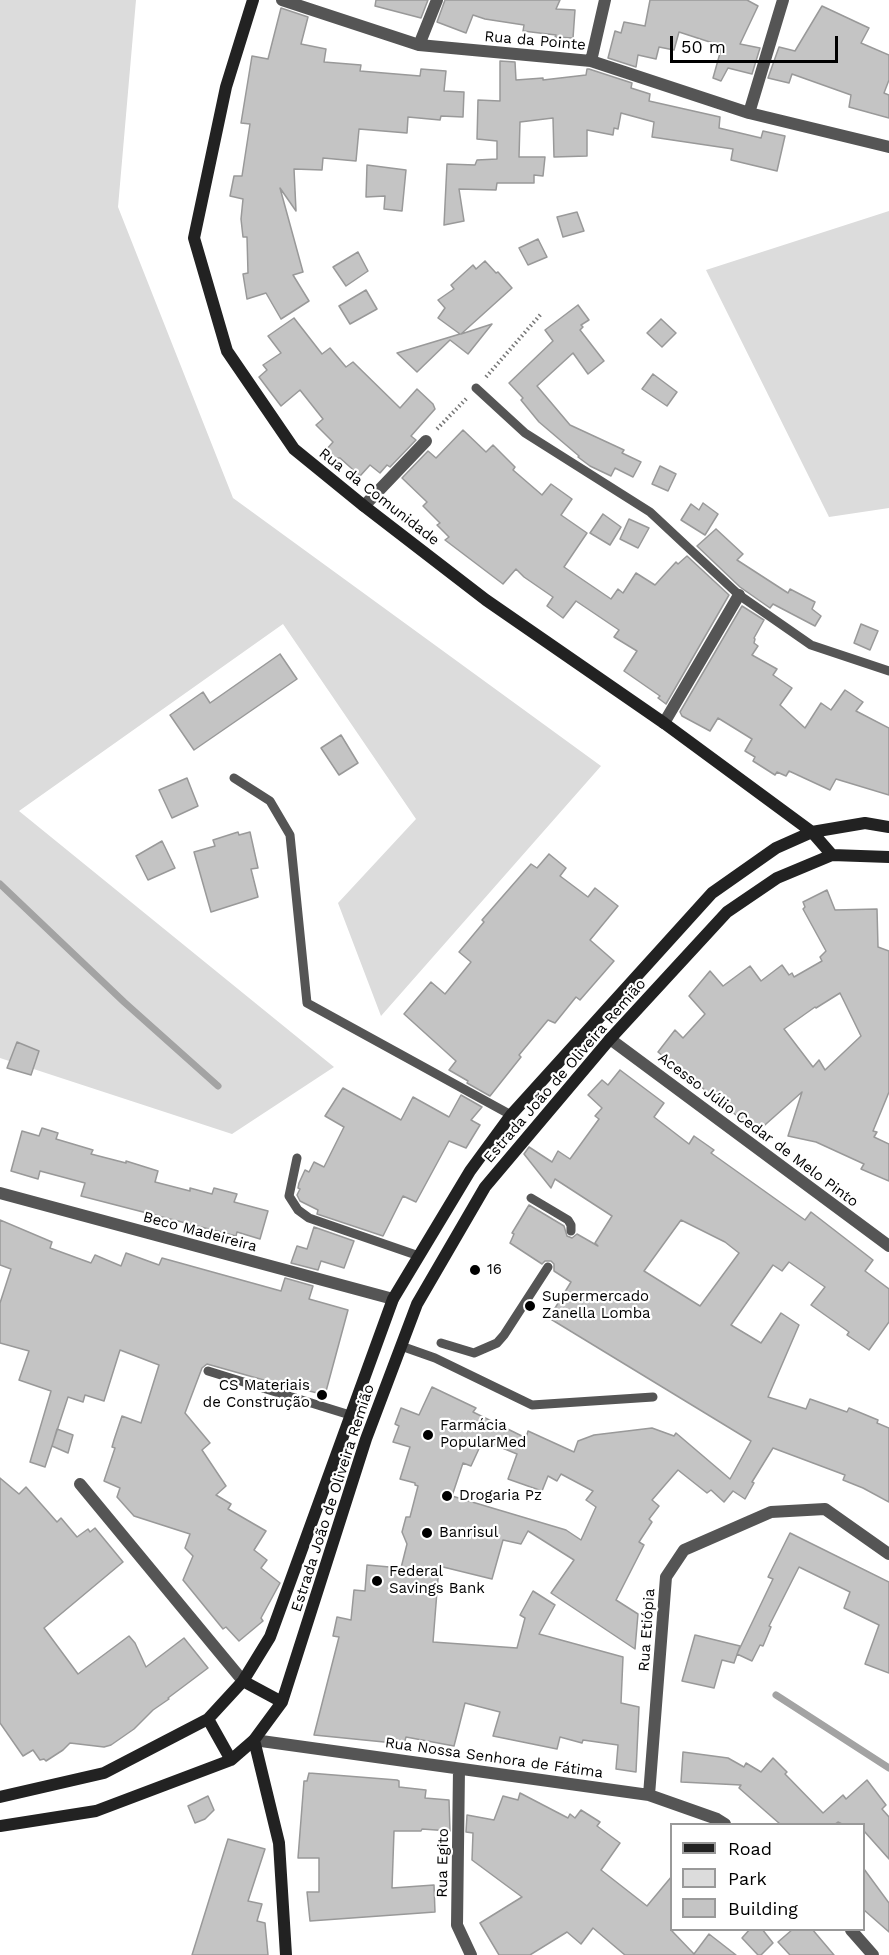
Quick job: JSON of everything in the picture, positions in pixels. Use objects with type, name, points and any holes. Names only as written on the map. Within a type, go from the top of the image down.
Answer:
[{"type":"main road","name":"Rua da Comunidade","points":[[253,0],[226,87],[194,238],[227,351],[294,449],[486,600],[664,723],[812,832],[832,855]]},
{"type":"main road","name":"Estrada João de Oliveira Remião","points":[[0,1797],[104,1773],[208,1719],[243,1681],[270,1637],[393,1299],[470,1170],[512,1115],[712,893],[776,848],[812,832],[865,823],[889,827]]},
{"type":"main road","name":"Estrada João de Oliveira Remião","points":[[0,1826],[96,1811],[231,1760],[254,1740],[282,1702],[366,1439],[417,1304],[485,1187],[610,1039],[727,912],[777,878],[832,855],[889,857]]},
{"type":"main road","points":[[243,1681],[282,1702]]},
{"type":"main road","points":[[208,1719],[231,1760]]},
{"type":"main road","points":[[254,1740],[279,1843],[286,1955]]},
{"type":"street","name":"Rua da Pointe","points":[[282,0],[419,45],[591,62],[749,113],[889,147]]},
{"type":"street","points":[[419,45],[437,0]]},
{"type":"street","points":[[591,62],[605,0]]},
{"type":"street","points":[[749,113],[783,0]]},
{"type":"street","points":[[364,506],[426,441]]},
{"type":"street","points":[[664,723],[740,595]]},
{"type":"street","name":"Acesso Júlio Cedar de Melo Pinto","points":[[610,1039],[889,1246]]},
{"type":"street","name":"Beco Madeireira","points":[[0,1193],[393,1299]]},
{"type":"street","points":[[80,1484],[243,1681]]},
{"type":"street","name":"Rua Etiópia","points":[[649,1795],[666,1577],[684,1550],[771,1512],[825,1509],[889,1554]]},
{"type":"street","name":"Rua Nossa Senhora de Fátima","points":[[254,1740],[649,1795],[723,1823]]},
{"type":"street","name":"Rua Egito","points":[[459,1769],[457,1925],[471,1955]]},
{"type":"street","points":[[853,1931],[873,1955]]},
{"type":"lane","points":[[476,388],[525,433],[650,512],[740,595],[811,645],[889,671]]},
{"type":"lane","points":[[234,778],[270,801],[290,836],[307,1003],[512,1115]]},
{"type":"lane","points":[[297,1158],[289,1196],[298,1210],[309,1218],[419,1256]]},
{"type":"lane","points":[[531,1197],[568,1220],[571,1231]]},
{"type":"lane","points":[[441,1343],[474,1353],[497,1343],[548,1267]]},
{"type":"lane","points":[[401,1346],[435,1358],[532,1405],[653,1398]]},
{"type":"lane","points":[[208,1371],[350,1415]]},
{"type":"green space","points":[[0,0],[136,0],[118,207],[233,498],[601,766],[381,1016],[338,903],[416,819],[283,624],[19,811],[334,1067],[232,1134],[0,1058]]},
{"type":"green space","points":[[889,211],[889,508],[829,517],[706,270]]},
{"type":"building","points":[[376,0],[428,0],[421,18],[375,6]]},
{"type":"building","points":[[445,0],[560,0],[556,9],[575,10],[573,38],[523,31],[524,25],[473,15],[466,33],[437,22]]},
{"type":"building","points":[[650,0],[747,0],[758,6],[740,44],[760,48],[752,74],[728,68],[721,81],[713,78],[722,46],[679,32],[674,50],[659,47],[656,59],[638,55],[636,67],[608,58],[615,31],[621,33],[624,22],[645,26]]},
{"type":"building","points":[[822,6],[869,28],[861,43],[889,55],[889,80],[884,93],[889,95],[889,118],[849,107],[851,95],[792,74],[789,83],[768,78],[779,47],[795,51]]},
{"type":"building","points":[[281,8],[308,17],[301,44],[326,49],[324,62],[361,65],[360,71],[420,76],[421,69],[446,71],[444,91],[464,92],[463,117],[441,116],[440,120],[408,117],[407,133],[359,129],[356,161],[323,158],[322,170],[294,169],[296,211],[280,188],[303,272],[293,275],[309,301],[281,319],[266,293],[247,299],[243,274],[248,273],[247,237],[243,237],[241,219],[243,199],[230,196],[234,176],[242,176],[250,124],[241,123],[252,56],[268,59]]},
{"type":"building","points":[[500,61],[515,62],[516,80],[543,78],[543,80],[586,75],[589,69],[632,83],[631,88],[650,94],[649,101],[720,117],[719,128],[761,138],[763,131],[785,136],[777,171],[731,160],[733,149],[652,137],[654,122],[621,113],[618,129],[614,128],[613,135],[587,130],[587,156],[554,157],[553,118],[520,122],[519,157],[545,157],[543,176],[534,175],[534,183],[497,183],[496,190],[459,189],[464,221],[444,225],[447,164],[475,165],[477,160],[497,159],[497,141],[477,139],[478,100],[500,101]]},
{"type":"building","points":[[367,165],[406,170],[402,211],[384,209],[385,196],[366,197]]},
{"type":"building","points":[[577,212],[584,231],[563,237],[557,217]]},
{"type":"building","points":[[538,239],[547,257],[528,265],[519,248]]},
{"type":"building","points":[[358,252],[368,271],[346,286],[333,267]]},
{"type":"building","points":[[485,261],[512,288],[461,334],[492,324],[468,354],[450,340],[417,372],[397,353],[460,334],[438,318],[445,308],[438,300],[454,289],[451,285],[473,265],[476,269]]},
{"type":"building","points":[[366,290],[377,309],[350,324],[339,306]]},
{"type":"building","points":[[578,305],[589,320],[581,325],[583,327],[580,330],[604,361],[588,374],[573,353],[537,386],[570,425],[624,450],[622,453],[641,462],[633,477],[615,468],[611,476],[590,466],[578,457],[539,422],[521,400],[523,398],[509,383],[553,341],[545,330]]},
{"type":"building","points":[[294,318],[322,354],[330,348],[346,367],[353,362],[400,408],[417,389],[433,404],[435,409],[411,436],[416,440],[390,467],[387,465],[380,473],[370,465],[360,476],[340,458],[334,458],[326,450],[333,442],[316,425],[323,419],[300,390],[281,406],[259,377],[267,370],[263,365],[281,353],[268,336]]},
{"type":"building","points":[[661,319],[676,333],[662,347],[647,333]]},
{"type":"building","points":[[653,374],[677,392],[667,406],[642,389]]},
{"type":"building","points":[[463,430],[486,452],[493,445],[515,467],[513,470],[542,495],[551,484],[572,499],[561,515],[587,533],[564,567],[611,599],[618,589],[623,593],[636,573],[655,585],[676,562],[678,564],[687,556],[729,595],[666,704],[658,698],[660,696],[624,671],[637,651],[614,637],[619,630],[576,601],[563,618],[547,606],[553,597],[516,569],[503,584],[445,540],[449,537],[437,525],[440,523],[423,506],[427,502],[402,478],[428,451],[436,458]]},
{"type":"building","points":[[660,466],[676,474],[668,491],[652,484]]},
{"type":"building","points":[[703,503],[718,514],[705,535],[681,520],[691,504],[699,510]]},
{"type":"building","points":[[603,514],[621,527],[610,545],[590,533]]},
{"type":"building","points":[[629,519],[649,528],[638,548],[620,539]]},
{"type":"building","points":[[716,529],[743,554],[737,560],[788,593],[790,589],[815,602],[812,609],[821,616],[815,626],[773,604],[770,608],[740,587],[697,546]]},
{"type":"building","points":[[742,606],[764,620],[754,638],[754,643],[758,646],[752,655],[777,669],[773,675],[792,688],[780,705],[805,728],[821,703],[831,710],[845,690],[863,702],[856,711],[889,728],[889,795],[836,779],[830,790],[789,771],[786,776],[777,772],[775,775],[753,761],[755,757],[745,751],[752,739],[718,718],[710,731],[682,716],[680,712]]},
{"type":"building","points":[[861,624],[878,631],[870,650],[854,643]]},
{"type":"building","points":[[280,654],[297,679],[194,750],[170,715],[203,692],[210,703]]},
{"type":"building","points":[[341,735],[358,763],[339,775],[321,748]]},
{"type":"building","points":[[187,778],[198,806],[172,818],[159,790]]},
{"type":"building","points":[[238,832],[239,835],[250,832],[258,868],[251,869],[258,897],[211,912],[194,852],[215,846],[213,840]]},
{"type":"building","points":[[162,841],[175,868],[148,880],[136,856]]},
{"type":"building","points":[[549,854],[566,868],[560,876],[588,897],[595,888],[618,906],[590,940],[614,961],[580,1000],[576,997],[555,1023],[548,1020],[519,1055],[521,1057],[490,1096],[449,1070],[456,1061],[404,1014],[431,982],[445,994],[471,962],[459,952],[484,922],[482,920],[531,864],[537,868]]},
{"type":"building","points":[[827,890],[835,910],[877,909],[878,947],[889,951],[889,1092],[873,1131],[877,1132],[874,1137],[889,1144],[889,1181],[861,1169],[864,1164],[816,1142],[788,1136],[802,1092],[757,1132],[658,1052],[675,1030],[683,1038],[705,1014],[689,996],[710,971],[723,986],[750,966],[761,981],[782,965],[789,975],[792,973],[794,977],[822,961],[820,957],[826,951],[803,909],[805,907],[803,902]],"holes":[[[840,993],[861,1036],[825,1070],[819,1060],[813,1067],[784,1029]]]},
{"type":"building","points":[[17,1042],[39,1051],[31,1075],[7,1068]]},
{"type":"building","points":[[620,1070],[664,1103],[654,1117],[689,1144],[694,1136],[714,1150],[711,1153],[805,1220],[811,1212],[873,1260],[865,1271],[889,1289],[889,1322],[869,1350],[847,1335],[849,1332],[811,1305],[825,1287],[789,1262],[782,1271],[773,1265],[731,1325],[761,1343],[781,1313],[799,1325],[768,1397],[806,1409],[810,1399],[847,1412],[849,1408],[878,1420],[877,1423],[889,1428],[889,1502],[843,1480],[845,1475],[773,1448],[752,1482],[754,1483],[745,1499],[733,1491],[724,1502],[711,1490],[707,1493],[678,1470],[652,1500],[659,1506],[649,1519],[652,1522],[639,1542],[644,1545],[616,1600],[638,1614],[635,1649],[551,1593],[574,1560],[528,1531],[521,1544],[503,1540],[492,1579],[439,1566],[433,1642],[517,1648],[525,1618],[520,1615],[533,1591],[555,1605],[539,1634],[623,1657],[621,1703],[639,1707],[636,1772],[616,1769],[618,1745],[583,1740],[582,1743],[560,1737],[557,1749],[493,1736],[500,1712],[465,1703],[454,1746],[406,1737],[404,1744],[314,1735],[339,1637],[333,1636],[337,1617],[351,1620],[354,1590],[365,1591],[367,1565],[401,1568],[407,1544],[402,1532],[406,1517],[410,1517],[418,1486],[400,1479],[410,1447],[393,1442],[399,1426],[395,1424],[401,1408],[419,1415],[432,1387],[476,1408],[473,1412],[526,1438],[528,1431],[574,1452],[578,1441],[594,1435],[652,1428],[674,1436],[676,1433],[730,1479],[751,1441],[549,1318],[571,1282],[554,1271],[554,1264],[551,1261],[545,1261],[542,1264],[510,1243],[514,1234],[512,1233],[529,1205],[564,1226],[567,1236],[572,1238],[577,1234],[598,1246],[595,1243],[612,1216],[555,1179],[551,1188],[524,1154],[529,1147],[552,1162],[558,1151],[570,1159],[599,1119],[595,1116],[602,1108],[588,1095],[602,1080],[608,1085]],"holes":[[[681,1220],[725,1242],[739,1253],[700,1306],[644,1271]],[[483,1440],[517,1454],[508,1479],[542,1491],[548,1476],[557,1481],[561,1474],[593,1491],[586,1500],[596,1507],[581,1540],[566,1530],[452,1496],[463,1463],[471,1466]]]},
{"type":"building","points":[[343,1088],[401,1120],[413,1097],[449,1117],[461,1095],[482,1107],[471,1120],[480,1125],[466,1148],[449,1141],[416,1202],[403,1196],[383,1236],[317,1214],[318,1210],[300,1201],[297,1195],[305,1170],[309,1172],[314,1162],[324,1167],[344,1127],[325,1116]]},
{"type":"building","points":[[42,1128],[58,1133],[56,1139],[93,1150],[91,1154],[126,1163],[126,1161],[158,1171],[155,1182],[190,1191],[190,1188],[212,1194],[214,1188],[237,1194],[234,1202],[268,1211],[260,1239],[237,1232],[236,1236],[81,1196],[85,1183],[40,1171],[38,1179],[11,1171],[22,1131],[39,1136]]},
{"type":"building","points":[[0,1220],[52,1242],[50,1248],[91,1263],[95,1255],[121,1266],[126,1253],[159,1265],[162,1258],[281,1291],[285,1278],[313,1286],[309,1299],[348,1310],[325,1395],[207,1364],[202,1368],[185,1413],[210,1443],[202,1450],[226,1486],[216,1495],[231,1504],[228,1509],[266,1531],[254,1550],[267,1560],[261,1568],[280,1583],[261,1618],[263,1621],[239,1641],[226,1627],[223,1629],[183,1580],[193,1556],[185,1548],[190,1534],[134,1516],[117,1497],[120,1488],[104,1481],[122,1416],[141,1423],[159,1365],[120,1350],[104,1401],[85,1395],[83,1402],[68,1397],[45,1467],[30,1462],[51,1391],[19,1380],[29,1351],[0,1343],[0,1303],[11,1269],[0,1265]]},
{"type":"building","points":[[314,1227],[354,1241],[344,1268],[321,1261],[318,1270],[291,1263],[297,1246],[307,1249]]},
{"type":"building","points":[[57,1429],[73,1435],[68,1453],[52,1446]]},
{"type":"building","points":[[0,1478],[19,1494],[26,1487],[57,1522],[61,1518],[77,1537],[88,1529],[90,1532],[95,1528],[123,1562],[44,1628],[78,1674],[129,1636],[135,1643],[146,1667],[184,1638],[208,1668],[111,1745],[104,1747],[70,1743],[46,1761],[40,1760],[33,1750],[23,1756],[0,1723]]},
{"type":"building","points":[[790,1533],[889,1582],[889,1673],[865,1664],[879,1625],[844,1608],[850,1592],[799,1567],[769,1626],[771,1627],[763,1646],[760,1645],[752,1661],[737,1654],[773,1579],[768,1577]]},
{"type":"building","points":[[695,1635],[740,1646],[734,1663],[722,1660],[714,1688],[682,1681]]},
{"type":"building","points":[[683,1752],[728,1758],[744,1767],[746,1763],[761,1772],[773,1758],[787,1772],[785,1774],[823,1813],[843,1795],[846,1799],[867,1780],[886,1805],[882,1809],[889,1817],[889,1859],[865,1832],[865,1823],[779,1823],[739,1788],[741,1785],[681,1782]]},
{"type":"building","points":[[309,1773],[397,1780],[399,1787],[426,1790],[425,1798],[449,1800],[450,1831],[422,1829],[421,1831],[394,1831],[392,1888],[434,1885],[435,1912],[310,1921],[307,1892],[319,1892],[319,1858],[298,1858],[304,1781],[307,1781]]},
{"type":"building","points":[[520,1793],[568,1818],[570,1814],[575,1818],[581,1810],[600,1822],[597,1826],[620,1843],[601,1870],[647,1906],[670,1878],[670,1931],[694,1954],[709,1934],[736,1955],[625,1955],[593,1928],[581,1944],[567,1932],[530,1955],[499,1955],[480,1923],[522,1897],[472,1860],[473,1833],[466,1832],[467,1815],[494,1820],[503,1796],[518,1800]]},
{"type":"building","points":[[208,1796],[214,1810],[205,1819],[195,1823],[188,1806]]},
{"type":"building","points":[[228,1839],[265,1849],[248,1901],[262,1904],[257,1921],[265,1923],[268,1955],[192,1955]]},
{"type":"building","points":[[865,1870],[889,1903],[889,1932],[865,1911]]},
{"type":"building","points":[[748,1931],[764,1931],[773,1943],[761,1955],[758,1955],[742,1938]]},
{"type":"building","points":[[791,1931],[814,1931],[834,1955],[790,1955],[778,1942]]},
{"type":"waterway","points":[[0,884],[124,1002],[218,1086]]},
{"type":"waterway","points":[[776,1695],[889,1768]]},
{"type":"place","name":"16","points":[[475,1270]]},
{"type":"place","name":"Supermercado Zanella Lomba","points":[[530,1306]]},
{"type":"place","name":"CS Materiais de Construção","points":[[322,1395]]},
{"type":"place","name":"Farmácia PopularMed","points":[[428,1435]]},
{"type":"place","name":"Drogaria Pz","points":[[447,1496]]},
{"type":"place","name":"Banrisul","points":[[427,1533]]},
{"type":"place","name":"Federal Savings Bank","points":[[377,1581]]}]
